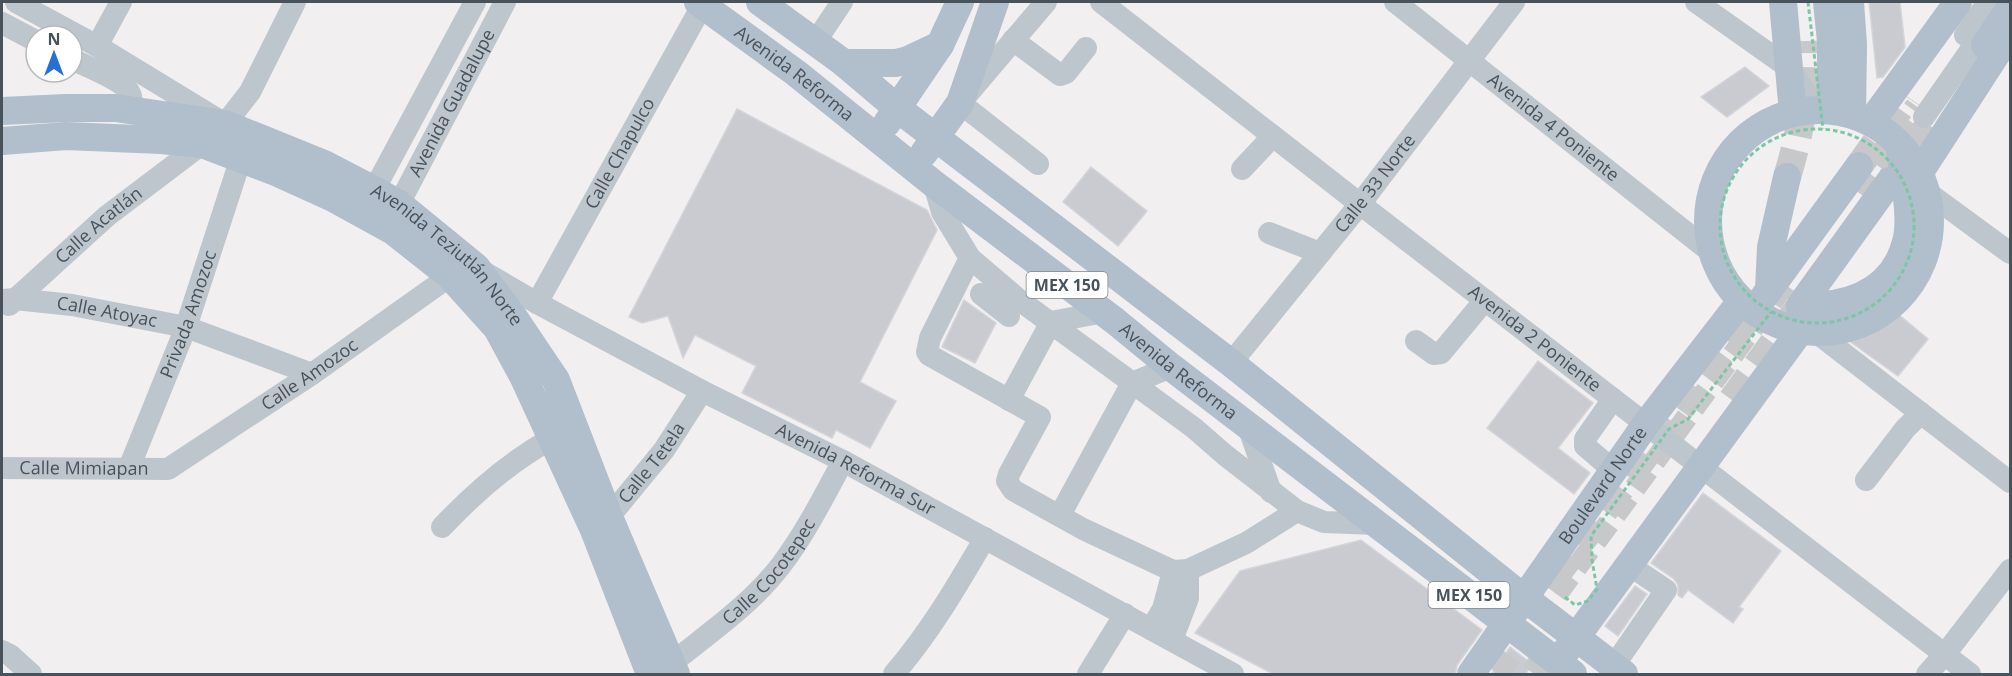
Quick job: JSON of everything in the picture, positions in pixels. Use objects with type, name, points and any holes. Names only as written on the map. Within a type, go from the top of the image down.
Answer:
[{"type":"main road","points":[[877,138],[940,45],[960,2]]},
{"type":"main road","points":[[924,175],[935,137],[960,103],[995,2]]},
{"type":"main road","points":[[1783,2],[1789,68],[1831,116],[1899,143],[1924,182],[1931,226],[1925,260],[1908,290],[1882,313],[1851,328],[1805,323],[1778,325],[1768,320],[1762,299],[1787,177]]},
{"type":"main road","points":[[1803,2],[1806,41]]},
{"type":"main road","points":[[1827,2],[1831,41],[1831,116]]},
{"type":"main road","points":[[1831,116],[1853,44],[1850,2]]},
{"type":"main road","points":[[1762,299],[1723,279],[1712,253],[1707,223],[1711,194],[1722,166],[1740,142],[1765,124],[1831,116],[1958,2]]},
{"type":"main road","points":[[1919,111],[1975,2]]},
{"type":"main road","name":"Avenida Reforma","points":[[700,3],[796,73],[924,175],[1109,316],[1171,367],[1506,624],[1559,671]]},
{"type":"main road","name":"Avenida Reforma","points":[[776,6],[897,108],[1231,363],[1523,598],[1619,670]]},
{"type":"main road","points":[[1919,111],[2010,8]]},
{"type":"main road","points":[[1924,182],[2010,33]]},
{"type":"main road","points":[[844,63],[896,63],[940,45]]},
{"type":"main road","name":"Avenida Teziutlán Norte","points":[[2,111],[115,108],[225,124],[324,164],[399,204],[463,272],[515,319],[556,380],[602,523],[666,671]]},
{"type":"main road","name":"Avenida Teziutlán Norte","points":[[2,141],[66,136],[202,144],[241,158],[333,198],[463,272],[523,376],[551,439],[602,523]]},
{"type":"main road","points":[[1805,323],[1824,307],[1851,301],[1876,288],[1895,268],[1906,241],[1907,217],[1899,143]]},
{"type":"main road","name":"Boulevard Norte","points":[[1470,675],[1646,424],[1762,299],[1859,166]]},
{"type":"main road","points":[[1559,671],[1576,638],[1805,323],[1890,181]]},
{"type":"main road","points":[[1109,316],[1137,292]]},
{"type":"street","points":[[16,2],[97,46],[225,124],[250,92],[295,2]]},
{"type":"street","points":[[97,46],[121,2]]},
{"type":"street","name":"Avenida Guadalupe","points":[[374,190],[475,2]]},
{"type":"street","name":"Avenida Guadalupe","points":[[399,204],[505,2]]},
{"type":"street","points":[[816,41],[842,2]]},
{"type":"street","points":[[1038,164],[960,103],[1046,2]]},
{"type":"street","name":"Avenida 2 Poniente","points":[[1101,2],[1970,675]]},
{"type":"street","name":"Avenida 4 Poniente","points":[[1395,2],[1712,253]]},
{"type":"street","name":"Calle 33 Norte","points":[[1231,363],[1360,204],[1514,2]]},
{"type":"street","points":[[1696,2],[1789,68]]},
{"type":"street","points":[[1919,111],[1988,2]]},
{"type":"street","points":[[1919,111],[2005,2]]},
{"type":"street","name":"Calle Chapulco","points":[[537,303],[700,3]]},
{"type":"street","points":[[2,23],[24,34]]},
{"type":"street","points":[[1013,40],[1060,75],[1066,73],[1086,48]]},
{"type":"street","points":[[84,65],[128,90],[133,101],[131,111]]},
{"type":"street","points":[[1242,169],[1273,136]]},
{"type":"street","name":"Calle Acatlán","points":[[6,304],[108,216],[202,144]]},
{"type":"street","name":"Privada Amozoc","points":[[129,468],[186,327],[241,158]]},
{"type":"street","points":[[924,175],[942,212],[970,258],[990,277],[1194,428],[1297,511],[1324,522],[1377,524]]},
{"type":"street","points":[[1924,182],[2010,253]]},
{"type":"street","points":[[1269,233],[1320,253]]},
{"type":"street","points":[[970,258],[930,338],[927,352],[1040,417],[1009,474],[1009,486],[1092,534],[1181,571]]},
{"type":"street","name":"Avenida Reforma Sur","points":[[463,272],[537,303],[702,391],[843,461],[1125,614],[1227,673]]},
{"type":"street","name":"Calle Amozoc","points":[[168,469],[463,272]]},
{"type":"street","points":[[981,294],[1009,316]]},
{"type":"street","points":[[1416,340],[1434,354],[1441,353],[1485,300]]},
{"type":"street","name":"Calle Atoyac","points":[[6,304],[72,305],[186,327],[312,374]]},
{"type":"street","points":[[1051,322],[1109,316]]},
{"type":"street","points":[[1009,400],[1051,322]]},
{"type":"street","points":[[1805,323],[2010,482]]},
{"type":"street","points":[[1060,515],[1132,383],[1171,367]]},
{"type":"street","name":"Calle Tetela","points":[[602,523],[664,450],[702,391]]},
{"type":"street","points":[[1613,399],[1585,440],[1585,446],[1613,470]]},
{"type":"street","points":[[1866,480],[1905,429],[1921,413]]},
{"type":"street","points":[[1248,426],[1271,492]]},
{"type":"street","points":[[442,527],[494,476],[530,450],[551,439]]},
{"type":"street","name":"Calle Cocotepec","points":[[666,671],[743,606],[781,566],[814,515],[843,461]]},
{"type":"street","name":"Calle Mimiapan","points":[[2,468],[168,469]]},
{"type":"street","points":[[1151,629],[1181,571],[1246,543],[1297,511]]},
{"type":"street","points":[[894,675],[947,604],[985,538]]},
{"type":"street","points":[[1619,670],[1666,590],[1629,565]]},
{"type":"street","points":[[1927,675],[2010,570]]},
{"type":"street","points":[[1172,640],[1188,598],[1181,571]]},
{"type":"street","points":[[1088,675],[1125,614]]},
{"type":"street","points":[[2,651],[10,655],[31,675]]},
{"type":"path","points":[[1808,2],[1831,116],[1853,136],[1867,142],[1891,163],[1904,183],[1912,205],[1914,220],[1911,252],[1888,292],[1863,311],[1848,317],[1817,322],[1786,317],[1762,299],[1746,291],[1728,264],[1720,232],[1720,216],[1723,200],[1737,170],[1760,147],[1831,116]]},
{"type":"path","points":[[1565,597],[1575,604],[1581,603],[1588,601],[1598,589],[1592,560],[1591,536],[1669,429],[1688,419],[1762,299]]},
{"type":"building","points":[[1869,2],[1900,2],[1905,47],[1883,77],[1877,78]]},
{"type":"building","points":[[1745,67],[1769,86],[1727,117],[1701,97]]},
{"type":"building","points":[[737,109],[927,210],[937,230],[860,382],[896,401],[870,448],[836,430],[832,438],[742,393],[756,366],[695,335],[683,358],[668,316],[642,323],[629,317]]},
{"type":"building","points":[[1091,167],[1147,211],[1118,246],[1063,202]]},
{"type":"building","points":[[964,300],[996,323],[975,363],[942,347]]},
{"type":"building","points":[[1898,314],[1928,339],[1898,376],[1845,338]]},
{"type":"building","points":[[1538,361],[1593,403],[1558,448],[1590,473],[1574,494],[1487,428]]},
{"type":"building","points":[[1703,493],[1781,551],[1739,607],[1743,609],[1733,623],[1688,590],[1682,598],[1678,595],[1678,585],[1674,579],[1651,563]]},
{"type":"building","points":[[1361,540],[1482,630],[1457,665],[1455,675],[1275,675],[1195,633],[1240,571]]},
{"type":"building","points":[[1635,586],[1647,594],[1618,636],[1605,626]]},
{"type":"building","points":[[1510,647],[1532,664],[1525,675],[1491,675]]},
{"type":"tunnel","points":[[1787,177],[1802,110],[1806,76],[1806,41]]},
{"type":"tunnel","points":[[1859,166],[1908,97]]},
{"type":"tunnel","points":[[1855,190],[1916,106]]},
{"type":"tunnel","points":[[1891,179],[1929,125]]},
{"type":"tunnel","points":[[1498,674],[1785,284]]},
{"type":"tunnel","points":[[1554,578],[1766,294]]},
{"type":"tunnel","points":[[1732,400],[1800,306]]},
{"type":"tunnel","points":[[1534,674],[1563,635]]}]
